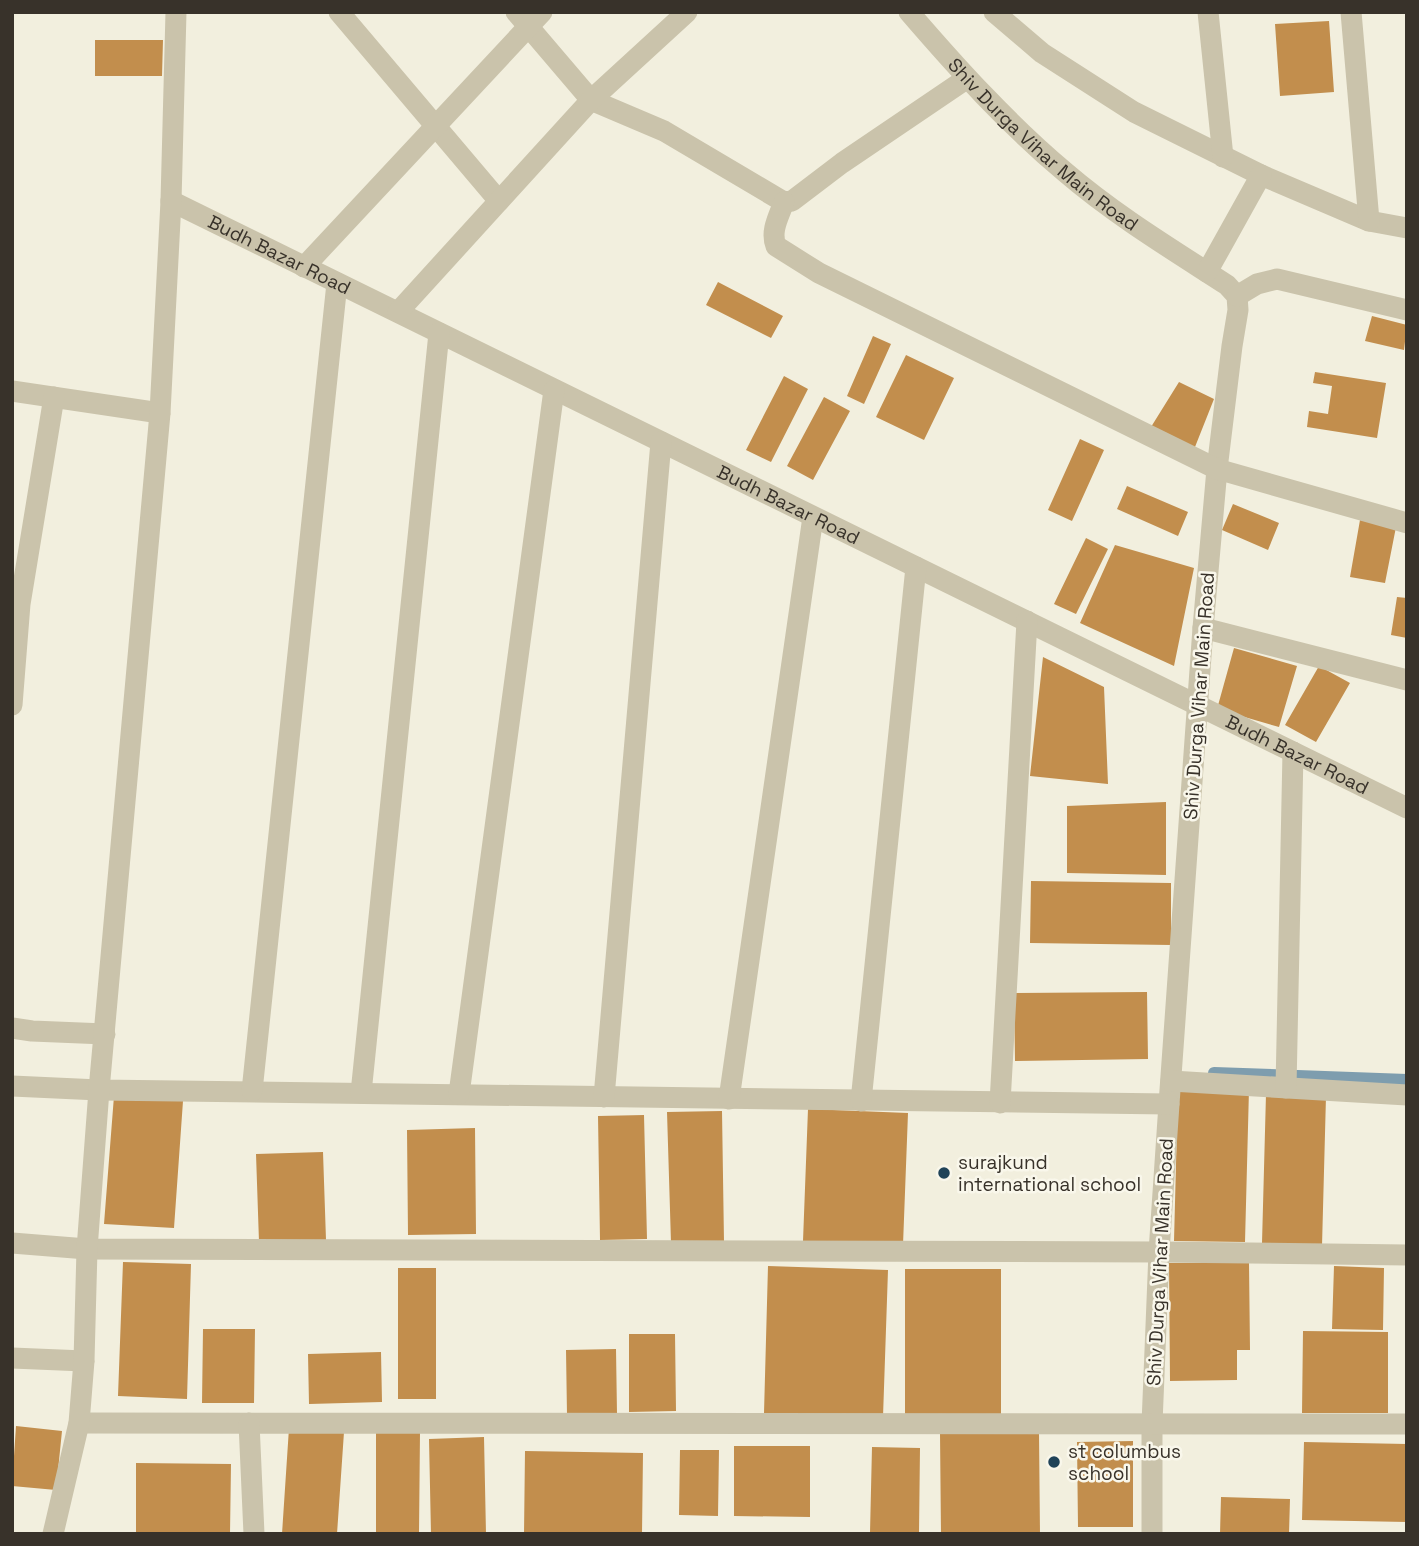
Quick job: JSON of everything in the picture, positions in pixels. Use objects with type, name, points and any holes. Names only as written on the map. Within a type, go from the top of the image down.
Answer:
[{"type":"street","points":[[53,1534],[79,1423],[84,1361],[87,1249],[99,1090],[160,413],[171,201],[176,12]]},
{"type":"street","points":[[339,12],[499,201]]},
{"type":"street","points":[[398,312],[591,100],[687,12]]},
{"type":"street","name":"Shiv Durga Vihar Main Road","points":[[909,12],[966,79],[1066,173],[1227,285],[1237,296],[1238,310],[1217,469],[1203,628],[1169,1104],[1159,1252],[1152,1424],[1152,1534]]},
{"type":"street","points":[[994,12],[1042,54],[1134,112],[1261,175],[1369,221],[1407,228]]},
{"type":"street","points":[[1208,12],[1223,157]]},
{"type":"street","points":[[1350,12],[1369,221]]},
{"type":"street","points":[[304,267],[435,124],[528,17],[591,100],[664,131],[784,202],[798,197],[842,163],[966,79]]},
{"type":"street","points":[[1207,272],[1261,175]]},
{"type":"street","name":"Budh Bazar Road","points":[[171,201],[1407,808]]},
{"type":"street","points":[[784,202],[773,235],[776,246],[898,313],[1217,469],[1407,523]]},
{"type":"street","points":[[1237,296],[1257,284],[1277,279],[1407,310]]},
{"type":"street","points":[[253,1091],[337,283]]},
{"type":"street","points":[[361,1093],[439,333]]},
{"type":"street","points":[[459,1094],[554,390]]},
{"type":"street","points":[[12,391],[160,413]]},
{"type":"street","points":[[12,705],[20,604],[54,397]]},
{"type":"street","points":[[604,1097],[661,442]]},
{"type":"street","points":[[729,1099],[813,517]]},
{"type":"street","points":[[861,1101],[916,567]]},
{"type":"street","points":[[1000,1102],[1027,621]]},
{"type":"street","points":[[1203,628],[1407,680]]},
{"type":"street","points":[[1286,1086],[1293,752]]},
{"type":"street","points":[[12,1028],[105,1034]]},
{"type":"street","points":[[1171,1081],[1407,1095]]},
{"type":"street","points":[[12,1086],[99,1090],[1169,1104]]},
{"type":"street","points":[[12,1242],[87,1249],[1407,1255]]},
{"type":"street","points":[[12,1358],[84,1361]]},
{"type":"street","points":[[79,1423],[1407,1424]]},
{"type":"street","points":[[248,1423],[254,1534]]},
{"type":"building","points":[[1329,21],[1334,92],[1280,96],[1275,24]]},
{"type":"building","points":[[95,40],[163,40],[162,76],[95,76]]},
{"type":"building","points":[[718,282],[783,316],[771,338],[706,305]]},
{"type":"building","points":[[1372,316],[1407,325],[1404,350],[1365,341]]},
{"type":"building","points":[[873,336],[891,344],[864,404],[847,396]]},
{"type":"building","points":[[906,355],[954,378],[924,440],[876,417]]},
{"type":"building","points":[[1315,372],[1386,383],[1377,438],[1307,427],[1309,411],[1328,414],[1332,386],[1313,383]]},
{"type":"building","points":[[784,376],[808,389],[771,462],[746,450]]},
{"type":"building","points":[[1179,382],[1214,399],[1193,452],[1151,427]]},
{"type":"building","points":[[824,397],[850,411],[813,480],[787,466]]},
{"type":"building","points":[[1080,439],[1104,450],[1072,521],[1048,510]]},
{"type":"building","points":[[1127,486],[1188,512],[1178,536],[1117,509]]},
{"type":"building","points":[[1233,504],[1279,523],[1268,550],[1222,530]]},
{"type":"building","points":[[1360,520],[1396,527],[1385,583],[1350,577]]},
{"type":"building","points":[[1086,538],[1108,549],[1076,614],[1054,604]]},
{"type":"building","points":[[1115,545],[1194,568],[1174,666],[1080,623]]},
{"type":"building","points":[[1397,597],[1407,598],[1407,638],[1391,635]]},
{"type":"building","points":[[1234,648],[1297,666],[1279,727],[1217,709]]},
{"type":"building","points":[[1043,657],[1104,687],[1108,784],[1030,776]]},
{"type":"building","points":[[1319,666],[1350,683],[1316,742],[1285,725]]},
{"type":"building","points":[[1166,802],[1166,875],[1067,873],[1067,806]]},
{"type":"building","points":[[1031,881],[1171,883],[1171,945],[1030,943]]},
{"type":"building","points":[[1147,992],[1148,1059],[1015,1061],[1014,993]]},
{"type":"building","points":[[1178,1087],[1249,1089],[1245,1242],[1174,1241]]},
{"type":"building","points":[[1266,1094],[1326,1096],[1322,1246],[1262,1243]]},
{"type":"building","points":[[114,1096],[183,1101],[174,1228],[104,1224]]},
{"type":"building","points":[[808,1109],[908,1113],[903,1245],[803,1241]]},
{"type":"building","points":[[722,1111],[724,1242],[671,1243],[667,1112]]},
{"type":"building","points":[[644,1115],[647,1239],[600,1240],[598,1116]]},
{"type":"building","points":[[475,1128],[476,1234],[408,1235],[407,1130]]},
{"type":"building","points":[[323,1152],[326,1240],[259,1242],[256,1154]]},
{"type":"building","points":[[123,1262],[191,1264],[187,1399],[118,1396]]},
{"type":"building","points":[[1169,1263],[1249,1263],[1250,1350],[1237,1350],[1237,1380],[1170,1381]]},
{"type":"building","points":[[768,1266],[888,1270],[883,1417],[764,1413]]},
{"type":"building","points":[[1334,1266],[1384,1268],[1383,1330],[1332,1329]]},
{"type":"building","points":[[398,1268],[436,1268],[436,1399],[398,1399]]},
{"type":"building","points":[[905,1269],[1001,1269],[1001,1416],[905,1416]]},
{"type":"building","points":[[203,1329],[255,1329],[254,1403],[202,1403]]},
{"type":"building","points":[[1303,1331],[1388,1332],[1388,1413],[1302,1413]]},
{"type":"building","points":[[629,1334],[675,1334],[676,1411],[629,1412]]},
{"type":"building","points":[[616,1349],[617,1414],[567,1415],[566,1350]]},
{"type":"building","points":[[381,1352],[382,1402],[309,1404],[308,1354]]},
{"type":"building","points":[[16,1426],[62,1431],[56,1490],[12,1486]]},
{"type":"building","points":[[289,1428],[344,1432],[337,1534],[282,1534]]},
{"type":"building","points":[[376,1432],[420,1432],[419,1534],[376,1534]]},
{"type":"building","points":[[1039,1432],[1040,1534],[941,1534],[940,1433]]},
{"type":"building","points":[[484,1437],[486,1534],[431,1534],[429,1439]]},
{"type":"building","points":[[1133,1441],[1133,1527],[1078,1527],[1077,1442]]},
{"type":"building","points":[[1304,1442],[1407,1444],[1407,1522],[1302,1520]]},
{"type":"building","points":[[734,1446],[810,1446],[810,1517],[734,1516]]},
{"type":"building","points":[[872,1447],[920,1448],[919,1533],[870,1533]]},
{"type":"building","points":[[680,1450],[719,1450],[718,1516],[679,1515]]},
{"type":"building","points":[[525,1451],[643,1453],[642,1534],[524,1534]]},
{"type":"building","points":[[136,1463],[231,1464],[230,1534],[136,1534]]},
{"type":"building","points":[[1221,1497],[1290,1499],[1289,1534],[1220,1534]]},
{"type":"waterway","points":[[1214,1073],[1407,1080]]},
{"type":"place","name":"surajkund international school","points":[[944,1173]]},
{"type":"place","name":"st columbus school","points":[[1054,1462]]}]
